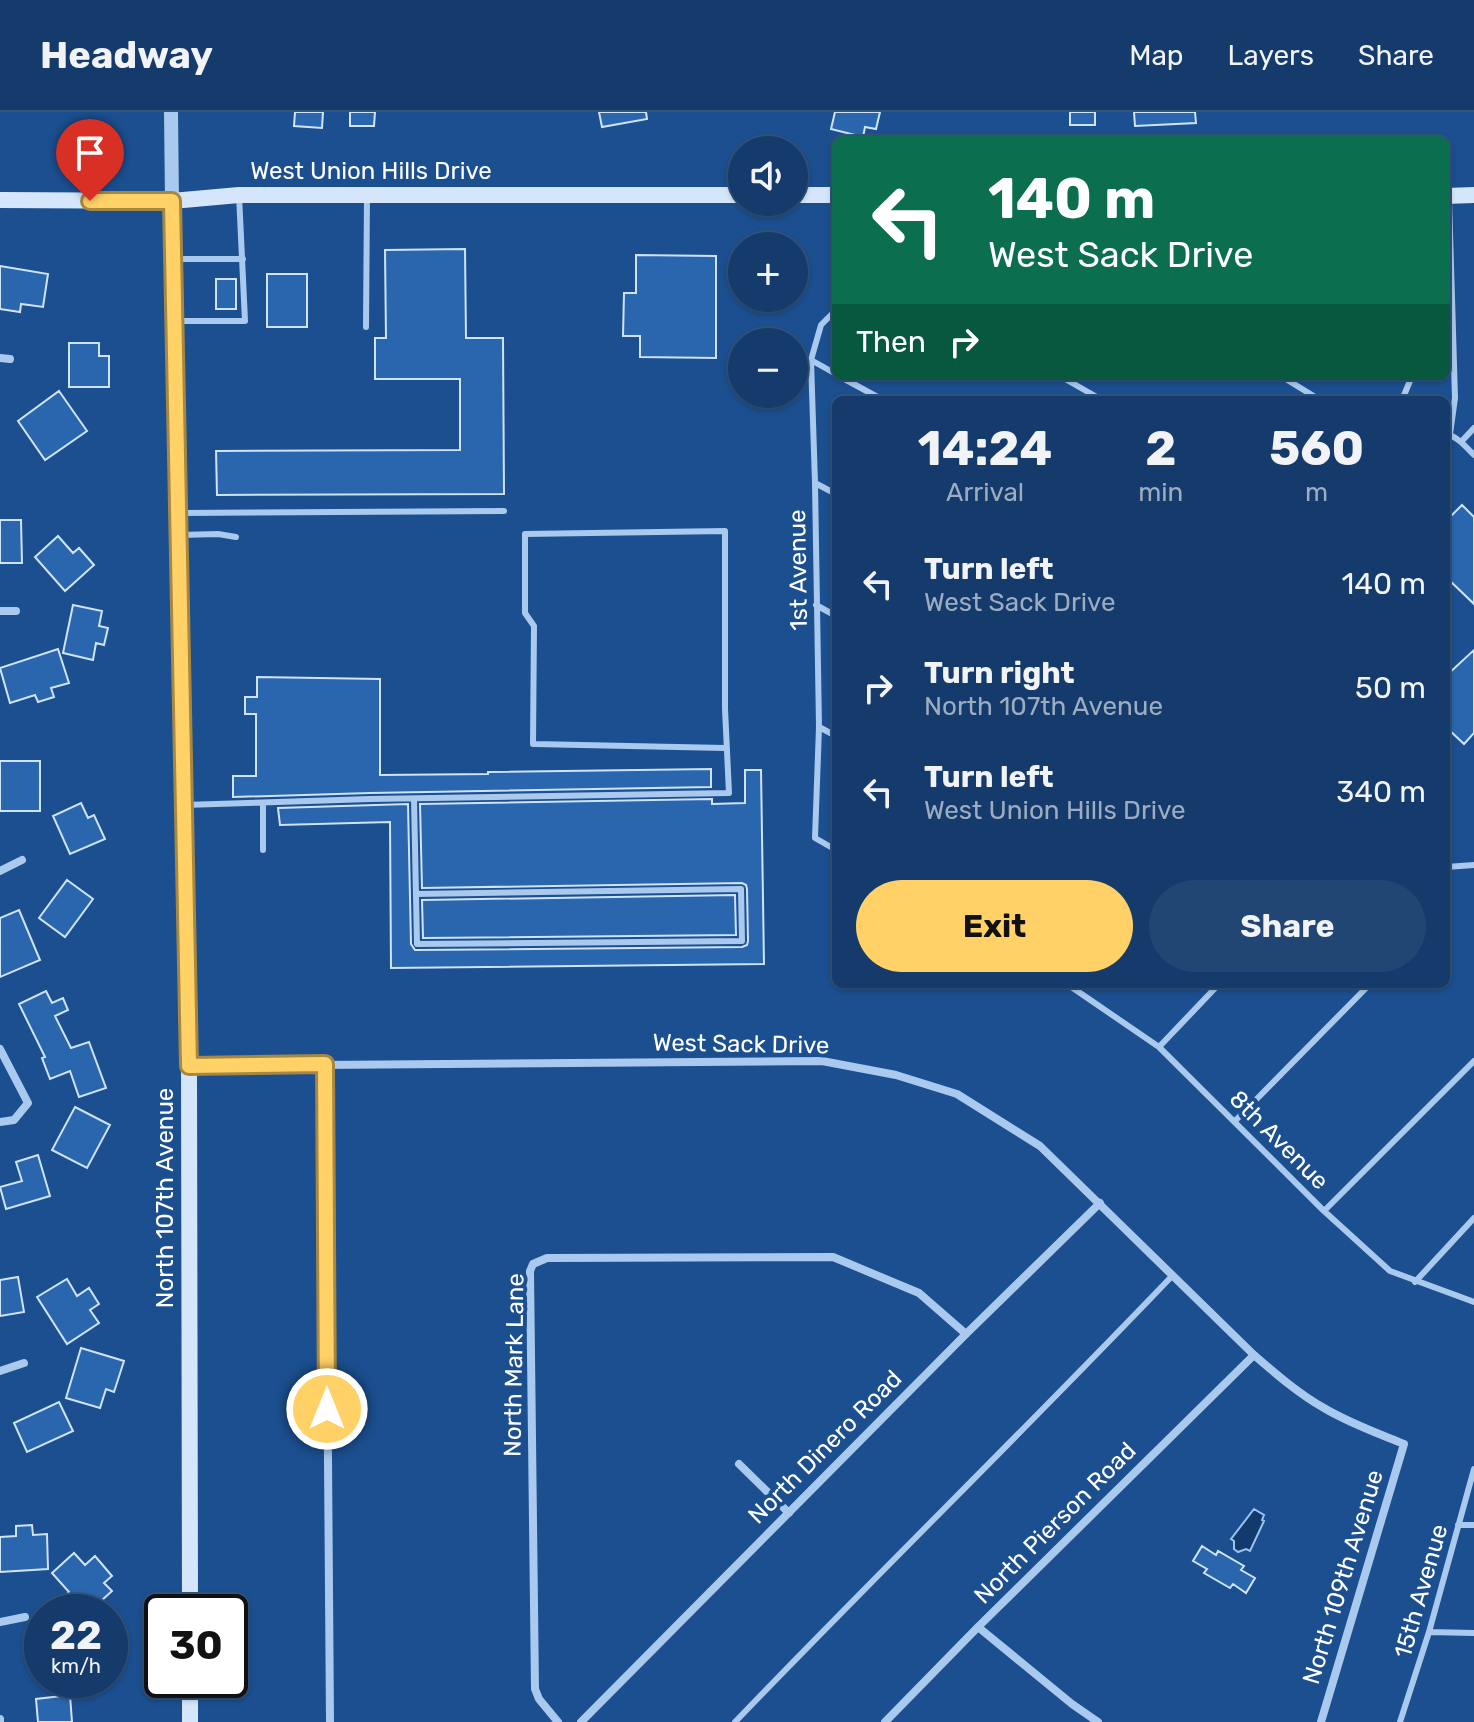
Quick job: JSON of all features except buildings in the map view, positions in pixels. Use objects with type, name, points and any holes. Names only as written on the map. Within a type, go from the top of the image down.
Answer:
[{"type":"main road","name":"West Union Hills Drive","points":[[0,200],[172,201],[239,195],[728,195]]},
{"type":"main road","points":[[808,195],[832,195]]},
{"type":"main road","points":[[1450,196],[1474,195]]},
{"type":"main road","name":"North 107th Avenue","points":[[172,201],[189,1066],[190,1594]]},
{"type":"main road","points":[[190,1698],[190,1722]]},
{"type":"street","name":"North 107th Avenue","points":[[171,112],[172,201]]},
{"type":"street","points":[[0,611],[16,611]]},
{"type":"street","points":[[0,871],[22,860]]},
{"type":"street","points":[[0,1049],[28,1103],[14,1120],[0,1122]]},
{"type":"street","name":"West Sack Drive","points":[[189,1066],[822,1061],[896,1075],[957,1094],[1040,1146],[1285,1382],[1324,1408],[1404,1444]]},
{"type":"street","points":[[325,1064],[330,1722]]},
{"type":"street","name":"North Dinero Road","points":[[581,1722],[1100,1203]]},
{"type":"street","name":"North Mark Lane","points":[[558,1722],[539,1699],[535,1689],[530,1271],[533,1264],[547,1258],[833,1257],[919,1293],[966,1334]]},
{"type":"street","name":"North Pierson Road","points":[[885,1722],[1254,1355]]},
{"type":"street","points":[[0,1371],[24,1363]]},
{"type":"street","name":"North 109th Avenue","points":[[1321,1722],[1404,1444]]},
{"type":"street","points":[[739,1464],[789,1513]]},
{"type":"street","points":[[0,1622],[24,1617]]},
{"type":"street","points":[[978,1627],[1098,1722]]},
{"type":"lane","points":[[175,321],[245,321],[239,195]]},
{"type":"lane","points":[[366,327],[367,195]]},
{"type":"lane","points":[[173,259],[243,259]]},
{"type":"lane","points":[[1450,272],[1455,398],[1450,424]]},
{"type":"lane","name":"1st Avenue","points":[[832,314],[821,325],[811,360],[819,727],[815,838],[832,848]]},
{"type":"lane","points":[[811,360],[832,372]]},
{"type":"lane","points":[[847,380],[876,396]]},
{"type":"lane","points":[[1067,380],[1095,396]]},
{"type":"lane","points":[[1288,380],[1314,396]]},
{"type":"lane","points":[[1461,442],[1474,428]]},
{"type":"lane","points":[[1450,435],[1474,455]]},
{"type":"lane","points":[[815,483],[832,492]]},
{"type":"lane","points":[[179,513],[504,511]]},
{"type":"lane","points":[[184,805],[729,793],[725,748],[725,531],[525,534],[525,613],[534,626],[533,744],[725,748]]},
{"type":"lane","points":[[179,535],[236,537]]},
{"type":"lane","points":[[816,605],[832,614]]},
{"type":"lane","points":[[819,727],[832,734]]},
{"type":"lane","points":[[414,799],[417,944],[742,941],[741,889],[416,894]]},
{"type":"lane","points":[[263,803],[263,850]]},
{"type":"lane","points":[[1450,867],[1474,865]]},
{"type":"lane","name":"8th Avenue","points":[[1077,988],[1159,1047],[1324,1211],[1390,1271],[1474,1302]]},
{"type":"lane","points":[[1159,1047],[1215,988]]},
{"type":"lane","points":[[1235,1121],[1366,988]]},
{"type":"lane","points":[[1324,1211],[1474,1061]]},
{"type":"lane","points":[[1415,1282],[1474,1218]]},
{"type":"lane","points":[[735,1722],[1173,1275]]},
{"type":"lane","name":"15th Avenue","points":[[1400,1722],[1429,1632],[1474,1469]]},
{"type":"lane","points":[[1458,1525],[1474,1525]]},
{"type":"lane","points":[[1429,1632],[1474,1633]]},
{"type":"water","points":[[1254,1509],[1264,1515],[1264,1521],[1250,1551],[1238,1552],[1231,1539]]},
{"type":"route","points":[[90,201],[172,201],[189,1066],[325,1064],[327,1409]]}]
